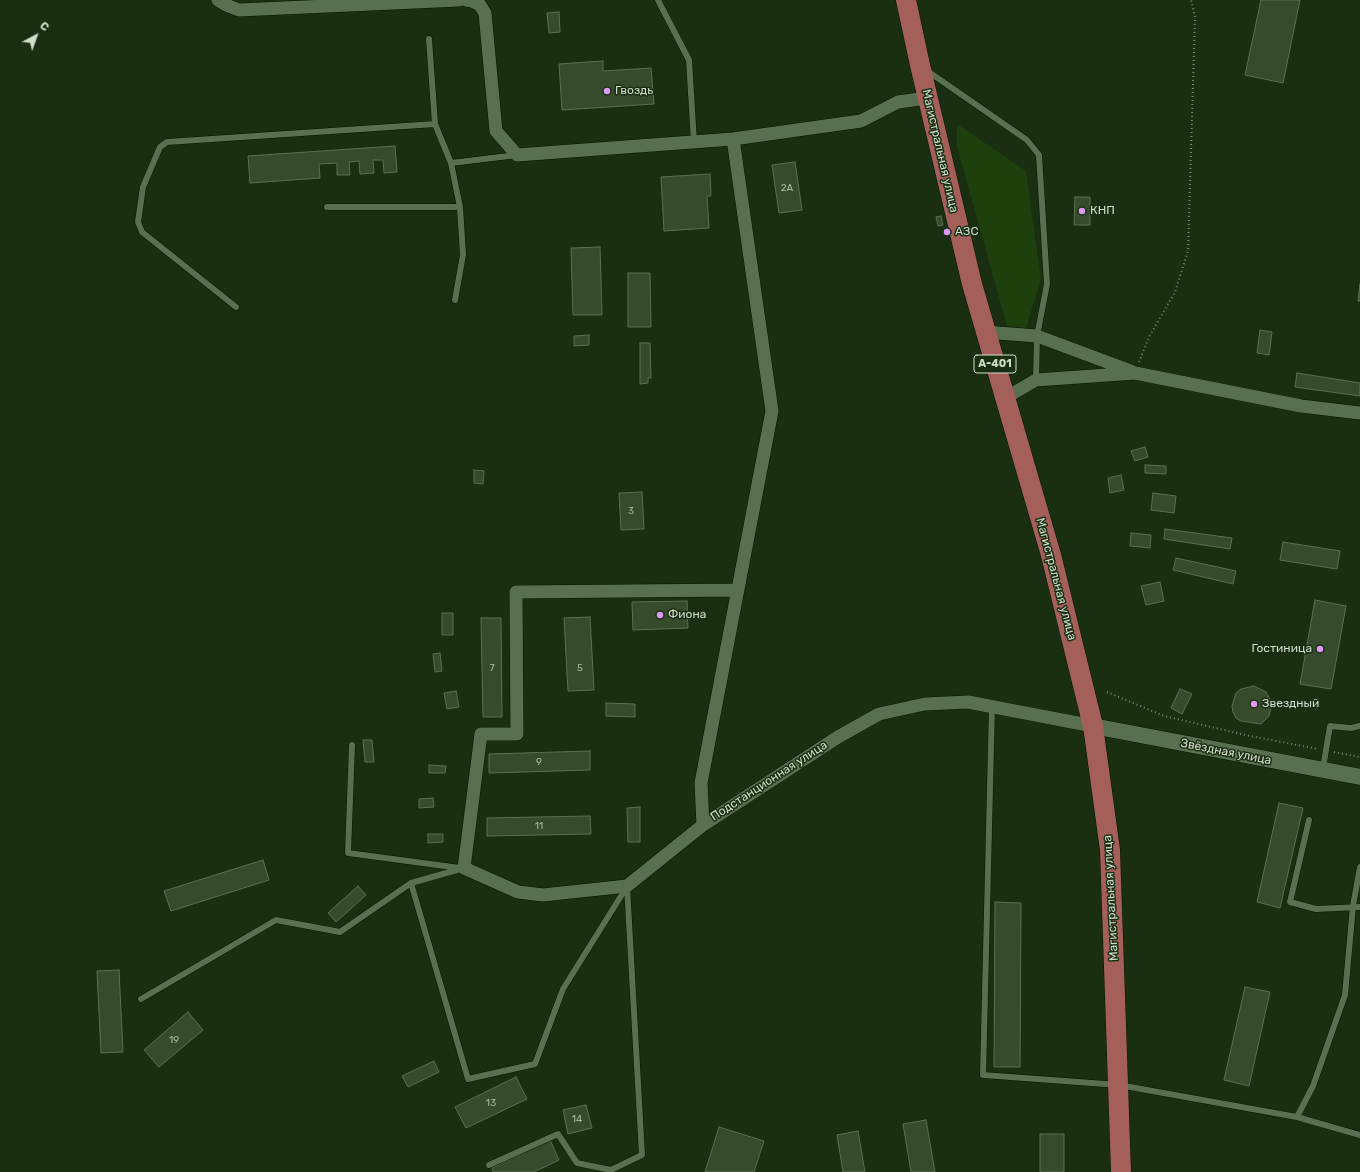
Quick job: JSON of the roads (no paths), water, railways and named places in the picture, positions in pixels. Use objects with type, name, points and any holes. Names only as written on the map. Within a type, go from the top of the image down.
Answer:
[{"type":"main road","name":"Магистральная улица","points":[[906,0],[927,98],[972,284],[1051,555],[1093,726],[1110,850],[1121,1172]]},
{"type":"street","points":[[218,0],[239,10],[459,0]]},
{"type":"street","points":[[466,0],[480,5],[485,13],[496,131],[517,155],[694,138],[733,139],[861,121],[898,102],[927,98]]},
{"type":"street","points":[[703,825],[701,783],[772,411],[733,139]]},
{"type":"street","points":[[986,332],[1037,336],[1135,373],[1301,406],[1360,413]]},
{"type":"street","points":[[1005,398],[1036,380],[1135,373]]},
{"type":"street","points":[[626,886],[543,895],[518,892],[464,868],[481,734],[517,734],[516,592],[738,590]]},
{"type":"street","name":"Подстанционная улица","points":[[626,886],[703,825],[838,736],[880,714],[925,704],[968,702],[1093,726]]},
{"type":"street","name":"Звёздная улица","points":[[1093,726],[1360,777]]},
{"type":"lane","points":[[658,0],[689,60],[694,138]]},
{"type":"lane","points":[[429,39],[435,124],[451,163],[460,207],[463,255],[455,300]]},
{"type":"lane","points":[[920,65],[1027,140],[1039,155],[1047,284],[1037,336],[1036,380]]},
{"type":"lane","points":[[236,307],[142,232],[138,222],[143,187],[160,147],[167,142],[435,124]]},
{"type":"lane","points":[[451,163],[517,155]]},
{"type":"lane","points":[[327,207],[460,207]]},
{"type":"lane","points":[[992,706],[982,1075],[1119,1085],[1297,1117],[1360,1135]]},
{"type":"lane","points":[[1323,770],[1330,726],[1351,728],[1360,726]]},
{"type":"lane","points":[[352,745],[348,853],[464,868]]},
{"type":"lane","points":[[1309,820],[1290,902],[1316,909],[1357,907]]},
{"type":"lane","points":[[1297,1117],[1313,1086],[1344,995],[1357,907],[1360,867]]},
{"type":"lane","points":[[141,999],[276,920],[340,932],[411,883],[464,868]]},
{"type":"lane","points":[[411,883],[468,1079],[535,1064],[563,989],[626,886]]},
{"type":"lane","points":[[490,1165],[558,1134],[577,1162],[611,1170],[642,1155],[626,886]]},
{"type":"place","name":"Гвоздь","points":[[607,91]]},
{"type":"place","name":"КНП","points":[[1082,211]]},
{"type":"place","name":"АЗС","points":[[947,232]]},
{"type":"place","name":"Фиона","points":[[660,615]]},
{"type":"place","name":"Гостиница","points":[[1320,649]]},
{"type":"place","name":"Звездный","points":[[1254,704]]}]
